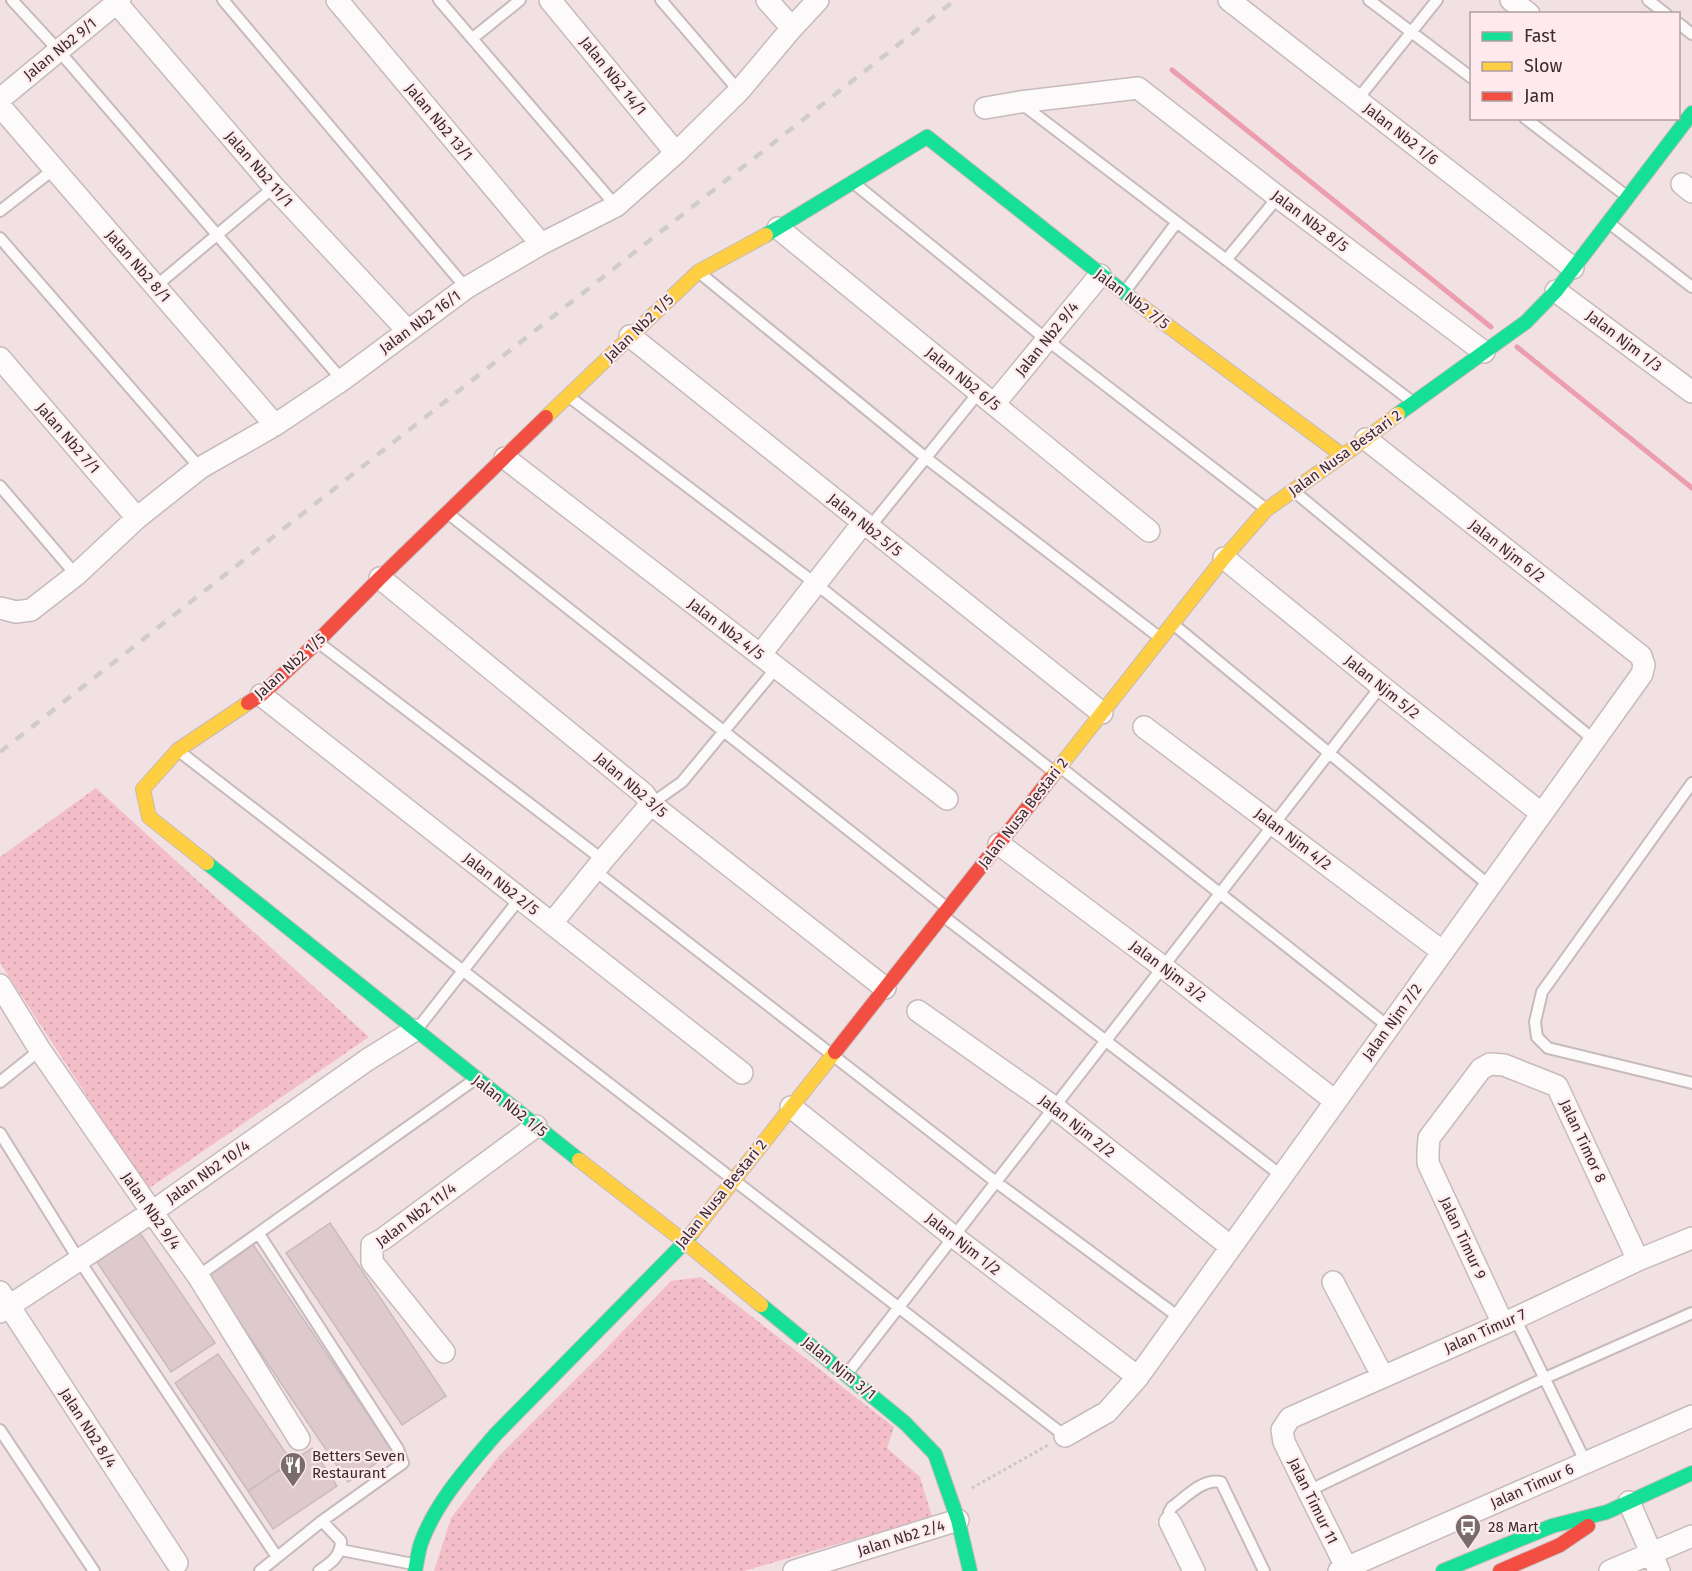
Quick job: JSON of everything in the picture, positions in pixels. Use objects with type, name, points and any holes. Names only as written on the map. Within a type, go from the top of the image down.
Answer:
[{"type":"street","name":"Jalan Nb2 13/1","points":[[337,0],[541,244]]},
{"type":"street","name":"Jalan Nb2 14/1","points":[[550,0],[676,153]]},
{"type":"street","points":[[767,0],[792,28]]},
{"type":"street","name":"Jalan Nb2 16/1","points":[[0,608],[16,612],[31,610],[76,575],[137,518],[200,468],[275,425],[342,380],[466,288],[541,244],[616,206],[676,153],[739,91],[818,0]]},
{"type":"street","name":"Jalan Nb2 1/6","points":[[1229,0],[1573,268]]},
{"type":"street","points":[[1511,0],[1526,12]]},
{"type":"street","name":"Jalan Nb2 9/1","points":[[0,99],[117,1]]},
{"type":"street","name":"Jalan Nb2 11/1","points":[[117,1],[274,187],[408,330]]},
{"type":"street","name":"Jalan Nb2 8/5","points":[[1020,102],[1138,88],[1278,198],[1484,352]]},
{"type":"street","points":[[985,108],[1020,102]]},
{"type":"street","name":"Jalan Nb2 8/1","points":[[0,106],[275,425]]},
{"type":"street","name":"Jalan Nusa Bestari 2","points":[[416,1568],[421,1544],[442,1503],[468,1467],[495,1435],[685,1242],[1224,558],[1266,510],[1526,322],[1556,291],[1692,113]]},
{"type":"street","name":"Jalan Nb2 1/5","points":[[685,1242],[149,818],[143,789],[178,750],[261,695],[698,272],[778,228],[927,137]]},
{"type":"street","name":"Jalan Nb2 7/5","points":[[927,137],[1100,275],[1342,455]]},
{"type":"street","name":"Jalan Nb2 6/5","points":[[778,228],[1149,531]]},
{"type":"street","name":"Jalan Nb2 9/4","points":[[986,398],[1047,340],[1100,275]]},
{"type":"street","name":"Jalan Njm 1/3","points":[[1556,291],[1692,392]]},
{"type":"street","name":"Jalan Nb2 5/5","points":[[630,336],[1102,713]]},
{"type":"street","name":"Jalan Nb2 7/1","points":[[0,358],[137,518]]},
{"type":"street","name":"Jalan Njm 6/2","points":[[1366,439],[1641,656],[1644,665]]},
{"type":"street","name":"Jalan Nb2 4/5","points":[[505,458],[947,799]]},
{"type":"street","points":[[768,661],[816,584],[866,526]]},
{"type":"street","name":"Jalan Njm 5/2","points":[[1224,558],[1542,814]]},
{"type":"street","name":"Jalan Nb2 3/5","points":[[380,578],[644,794],[651,804],[885,988]]},
{"type":"street","name":"Jalan Njm 7/2","points":[[1065,1436],[1107,1412],[1138,1377],[1642,674],[1644,665]]},
{"type":"street","name":"Jalan Nb2 2/5","points":[[261,695],[742,1073]]},
{"type":"street","name":"Jalan Njm 4/2","points":[[1144,727],[1443,952]]},
{"type":"street","points":[[552,923],[651,804]]},
{"type":"street","name":"Jalan Njm 3/2","points":[[999,844],[1163,967],[1335,1101]]},
{"type":"street","name":"Jalan Nb2 9/4","points":[[0,985],[40,1050],[198,1276],[299,1439]]},
{"type":"street","name":"Jalan Njm 2/2","points":[[918,1011],[1054,1107],[1231,1247]]},
{"type":"street","name":"Jalan Nb2 10/4","points":[[3,1304],[79,1260],[152,1212],[367,1060],[416,1030]]},
{"type":"street","name":"Jalan Timor 8","points":[[1428,1151],[1429,1138],[1481,1069],[1490,1064],[1504,1065],[1557,1086],[1638,1260]]},
{"type":"street","name":"Jalan Njm 1/2","points":[[791,1107],[954,1237],[1138,1377]]},
{"type":"street","name":"Jalan Nb2 11/4","points":[[444,1352],[372,1262],[372,1245],[536,1126]]},
{"type":"street","name":"Jalan Timur 9","points":[[1428,1151],[1428,1163],[1509,1321]]},
{"type":"street","name":"Jalan Timur 7","points":[[1282,1430],[1290,1419],[1509,1321],[1638,1260],[1692,1238]]},
{"type":"street","name":"Jalan Njm 3/1","points":[[685,1242],[905,1423],[935,1454],[958,1520]]},
{"type":"street","points":[[1333,1282],[1383,1377]]},
{"type":"street","name":"Jalan Nb2 8/4","points":[[3,1304],[177,1563]]},
{"type":"street","name":"Jalan Timur 6","points":[[1344,1570],[1692,1416]]},
{"type":"street","name":"Jalan Timur 11","points":[[1282,1430],[1284,1442],[1344,1570]]},
{"type":"street","points":[[1443,1571],[1552,1526],[1607,1512],[1692,1473]]},
{"type":"street","points":[[1629,1502],[1655,1562]]},
{"type":"street","points":[[1500,1571],[1560,1545],[1607,1512]]},
{"type":"street","name":"Jalan Nb2 2/4","points":[[794,1571],[958,1520],[970,1571]]},
{"type":"street","points":[[1170,1522],[1194,1571]]},
{"type":"street","points":[[1610,1571],[1655,1562],[1692,1536]]},
{"type":"lane","points":[[12,0],[59,51],[342,380]]},
{"type":"lane","points":[[223,0],[466,288]]},
{"type":"lane","points":[[439,0],[616,206]]},
{"type":"lane","points":[[472,38],[520,0]]},
{"type":"lane","points":[[661,0],[739,91]]},
{"type":"lane","points":[[1369,0],[1470,76]]},
{"type":"lane","points":[[1357,100],[1437,0]]},
{"type":"lane","points":[[1648,0],[1663,12]]},
{"type":"lane","points":[[1680,25],[1692,34]]},
{"type":"lane","points":[[1020,102],[1413,402]]},
{"type":"lane","points":[[1528,120],[1628,197]]},
{"type":"lane","points":[[0,212],[54,169]]},
{"type":"lane","points":[[853,182],[1047,340],[1266,510]]},
{"type":"lane","points":[[156,286],[274,187]]},
{"type":"lane","points":[[1226,260],[1278,198]]},
{"type":"lane","points":[[1124,293],[1177,222]]},
{"type":"lane","points":[[1608,223],[1692,287]]},
{"type":"lane","points":[[0,238],[200,468]]},
{"type":"lane","points":[[698,272],[926,458],[1161,639]]},
{"type":"lane","points":[[568,396],[1220,894],[1389,1027]]},
{"type":"lane","points":[[866,526],[926,458],[986,398]]},
{"type":"lane","points":[[0,486],[76,575]]},
{"type":"lane","points":[[1293,491],[1594,740]]},
{"type":"lane","points":[[447,513],[724,732],[1105,1041],[1282,1176]]},
{"type":"lane","points":[[1173,623],[1490,886]]},
{"type":"lane","points":[[317,642],[996,1182],[1180,1317]]},
{"type":"lane","points":[[651,804],[682,782],[724,732],[768,661]]},
{"type":"lane","points":[[847,1375],[1381,686]]},
{"type":"lane","points":[[178,750],[1065,1436]]},
{"type":"lane","points":[[1692,783],[1542,992],[1535,1022],[1537,1037],[1548,1048],[1692,1083]]},
{"type":"lane","points":[[416,1030],[519,898]]},
{"type":"lane","points":[[0,1082],[40,1050]]},
{"type":"lane","points":[[198,1276],[476,1078]]},
{"type":"lane","points":[[0,1133],[79,1260],[276,1557]]},
{"type":"lane","points":[[259,1234],[398,1449],[403,1463],[321,1521],[260,1571]]},
{"type":"lane","points":[[1308,1491],[1545,1378],[1692,1313]]},
{"type":"lane","points":[[1509,1321],[1545,1378],[1586,1463]]},
{"type":"lane","points":[[0,1430],[94,1571]]},
{"type":"lane","points":[[1170,1522],[1169,1512],[1172,1507],[1204,1484],[1214,1480],[1221,1482],[1264,1571]]},
{"type":"lane","points":[[319,1571],[335,1558],[340,1550],[341,1541],[321,1521]]},
{"type":"lane","points":[[340,1550],[416,1568]]},
{"type":"path","points":[[952,1500],[1065,1436]]},
{"type":"shaded area","points":[[96,788],[369,1037],[148,1189],[0,963],[0,857]]},
{"type":"shaded area","points":[[701,1277],[894,1427],[887,1448],[920,1477],[932,1517],[744,1571],[434,1571],[451,1518],[499,1456],[671,1281]]},
{"type":"building","points":[[330,1223],[446,1396],[402,1425],[286,1253]]},
{"type":"building","points":[[140,1233],[215,1343],[171,1372],[97,1262]]},
{"type":"building","points":[[250,1240],[393,1452],[348,1482],[205,1271]]},
{"type":"building","points":[[218,1354],[292,1462],[248,1491],[175,1383]]},
{"type":"building","name":"Betters Seven Restaurant","points":[[312,1448],[337,1486],[273,1529],[248,1491]]},
{"type":"waterway","points":[[1172,70],[1491,327]]},
{"type":"waterway","points":[[1517,347],[1692,488]]},
{"type":"railway","points":[[0,752],[955,0]]},
{"type":"traffic: fast","points":[[1398,414],[1526,322],[1556,291],[1692,113]]},
{"type":"traffic: fast","points":[[766,235],[927,137],[1136,302]]},
{"type":"traffic: fast","points":[[207,863],[579,1160]]},
{"type":"traffic: fast","points":[[415,1571],[427,1528],[453,1486],[474,1460],[495,1435],[692,1233]]},
{"type":"traffic: fast","points":[[761,1305],[905,1423],[935,1454],[958,1520],[970,1571]]},
{"type":"traffic: fast","points":[[1443,1571],[1552,1526],[1607,1512],[1692,1473]]},
{"type":"traffic: slow","points":[[546,417],[698,272],[766,235]]},
{"type":"traffic: slow","points":[[1136,302],[1342,455]]},
{"type":"traffic: slow","points":[[1050,779],[1224,558],[1266,510],[1398,414]]},
{"type":"traffic: slow","points":[[207,863],[149,817],[143,789],[178,750],[248,703]]},
{"type":"traffic: slow","points":[[692,1233],[835,1052]]},
{"type":"traffic: slow","points":[[579,1160],[685,1242],[761,1305]]},
{"type":"traffic: jam","points":[[248,703],[261,695],[310,649],[546,417]]},
{"type":"traffic: jam","points":[[835,1052],[1050,779]]},
{"type":"traffic: jam","points":[[1500,1571],[1560,1545],[1588,1526]]},
{"type":"place","name":"Betters Seven Restaurant","points":[[293,1488]]},
{"type":"place","name":"28 Mart","points":[[1468,1550]]}]
